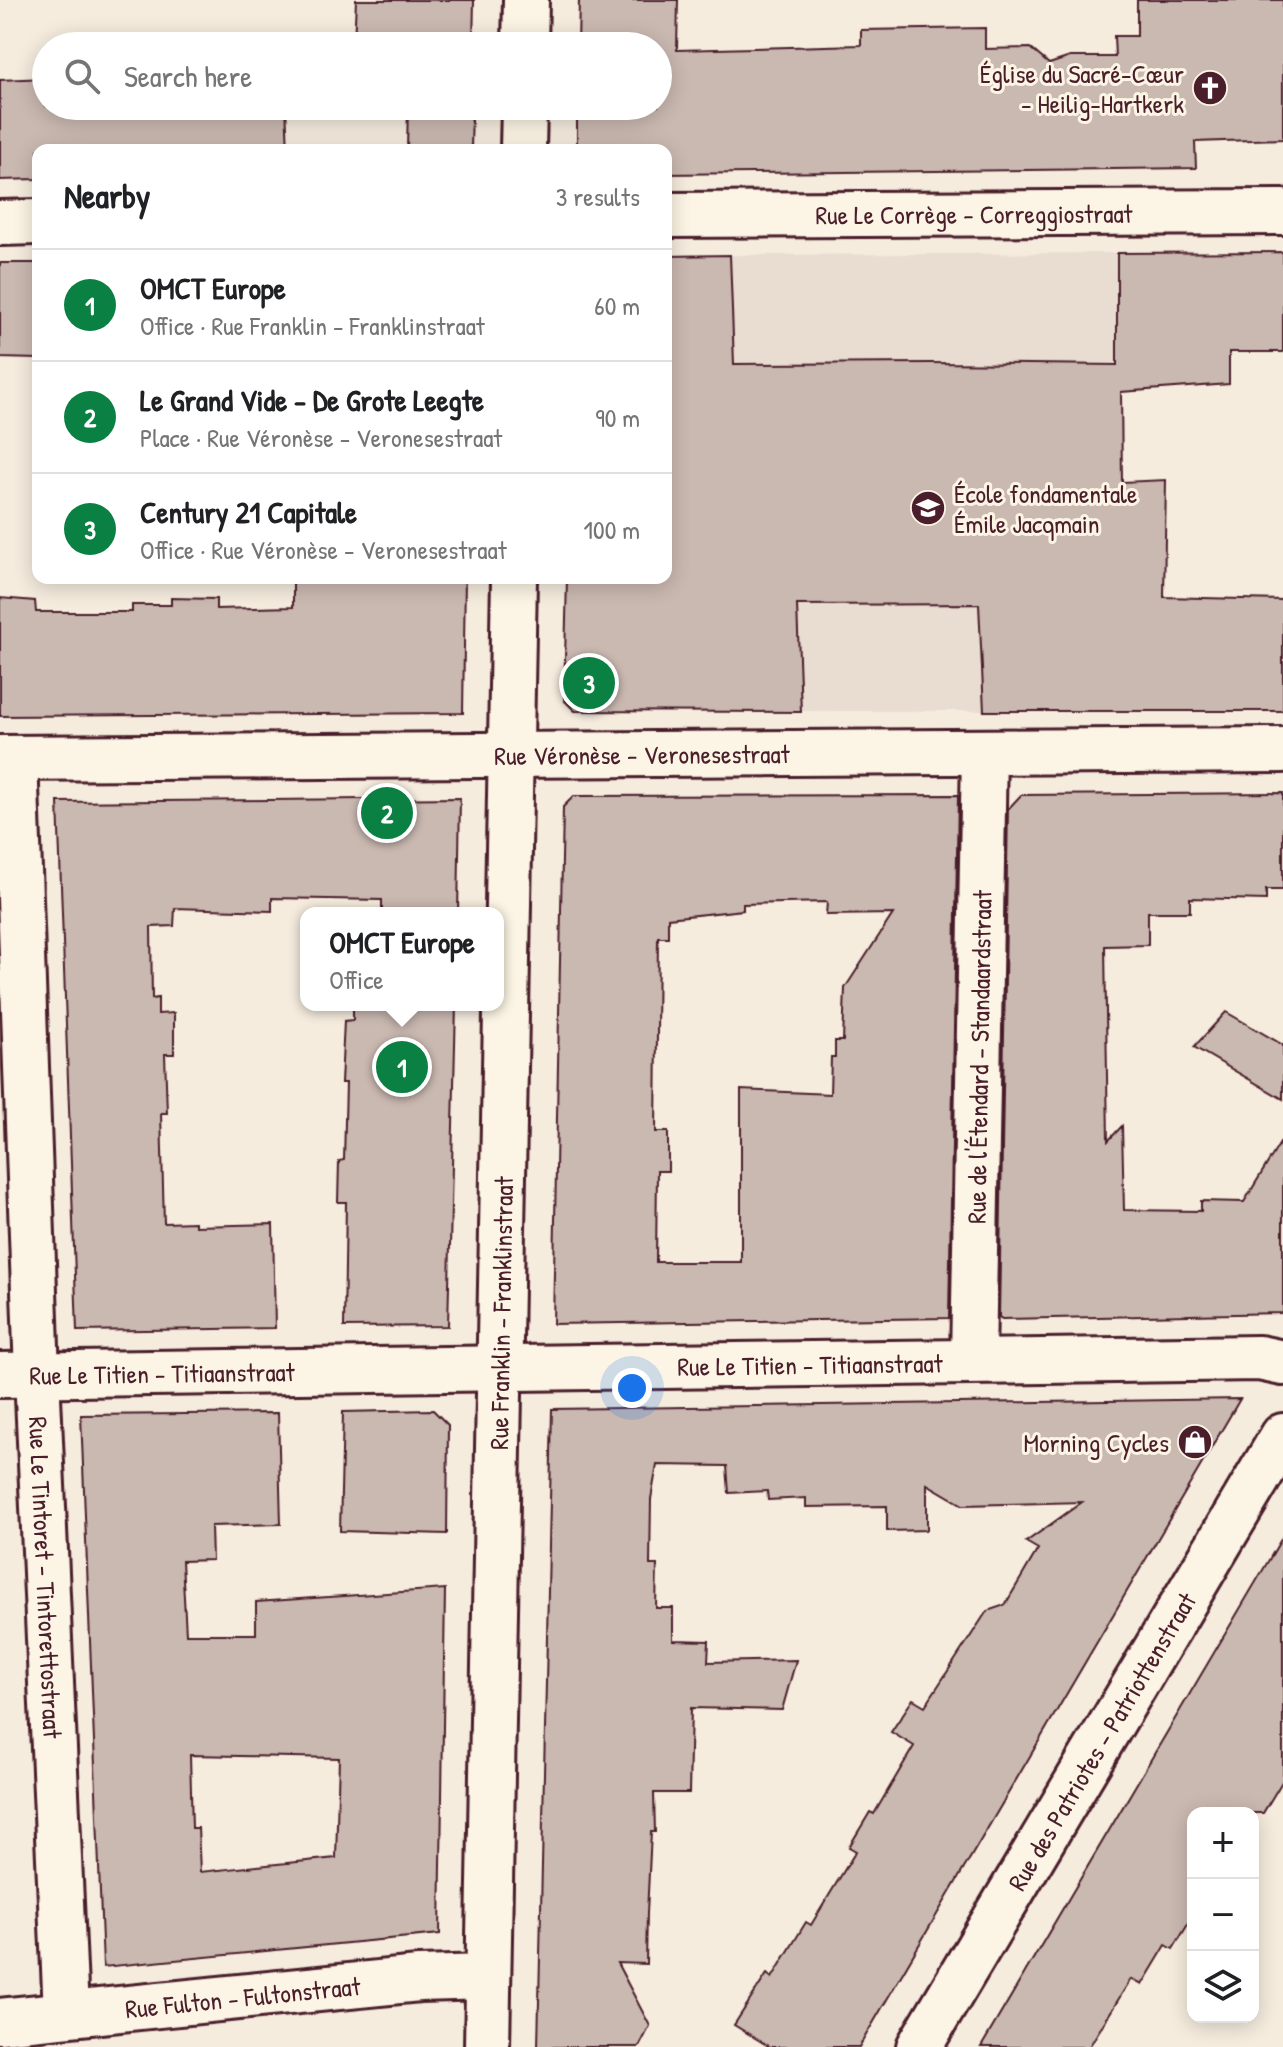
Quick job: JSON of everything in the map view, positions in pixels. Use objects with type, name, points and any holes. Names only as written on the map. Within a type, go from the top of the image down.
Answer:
[{"type":"street","points":[[525,32],[526,0]]},
{"type":"street","points":[[523,144],[524,120]]},
{"type":"street","name":"Rue Le Corrège - Correggiostraat","points":[[672,215],[1283,212]]},
{"type":"street","points":[[0,223],[32,222]]},
{"type":"street","name":"Rue Franklin - Franklinstraat","points":[[487,2047],[514,584]]},
{"type":"street","name":"Rue Véronèse - Veronesestraat","points":[[8,758],[1283,750]]},
{"type":"street","name":"Rue de l'Étendard - Standaardstraat","points":[[973,1361],[984,752]]},
{"type":"street","name":"Rue Le Tintoret - Tintorettostraat","points":[[8,758],[19,1375],[66,2012]]},
{"type":"street","name":"Rue Le Titien - Titiaanstraat","points":[[19,1375],[1259,1358],[1283,1363]]},
{"type":"street","name":"Rue des Patriotes - Patriottenstraat","points":[[919,2047],[1283,1436]]},
{"type":"street","name":"Rue Fulton - Fultonstraat","points":[[0,2021],[419,1979],[487,1977]]},
{"type":"shaded area","name":"École fondamentale Émile Jacqmain","points":[[1117,253],[1117,364],[1121,365],[1122,481],[1125,482],[1120,711],[735,711],[730,255]]},
{"type":"building","points":[[356,0],[474,0],[473,32],[355,32]]},
{"type":"building","points":[[579,0],[678,0],[677,50],[861,45],[861,30],[985,28],[985,49],[1030,48],[1049,64],[1070,57],[1115,57],[1114,36],[1137,36],[1137,0],[1283,0],[1283,139],[1195,142],[1196,168],[672,174],[672,144],[577,144],[577,120],[672,120],[672,32],[578,32]]},
{"type":"building","points":[[32,79],[32,120],[287,120],[288,144],[32,144],[32,179],[0,180],[0,80]]},
{"type":"building","points":[[408,120],[472,120],[471,144],[407,144]]},
{"type":"building","points":[[1283,252],[1283,352],[1229,352],[1229,384],[1121,392],[1122,482],[1166,480],[1164,597],[1283,600],[1283,711],[984,711],[979,604],[797,605],[801,712],[575,711],[564,700],[567,584],[672,584],[672,256],[730,255],[734,364],[1117,365],[1117,253]]},
{"type":"building","points":[[0,263],[32,263],[32,359],[0,358]]},
{"type":"building","points":[[293,584],[465,584],[463,713],[0,716],[0,598],[35,601],[36,612],[132,612],[132,605],[171,605],[171,598],[216,599],[216,609],[293,607]]},
{"type":"building","points":[[1283,793],[1283,890],[1266,890],[1266,900],[1190,898],[1190,912],[1148,912],[1148,945],[1105,946],[1108,1141],[1122,1126],[1124,1210],[1201,1211],[1201,1201],[1244,1202],[1283,1138],[1283,1313],[1002,1319],[999,1317],[1008,809],[1021,795]]},
{"type":"building","points":[[958,795],[949,1318],[553,1324],[563,807],[574,796]],"holes":[[[827,902],[826,915],[893,914],[845,988],[843,1041],[835,1041],[835,1057],[831,1057],[830,1094],[741,1090],[741,1262],[656,1262],[657,1171],[668,1171],[668,1132],[656,1132],[658,937],[668,937],[668,918],[743,910],[743,904]]]},
{"type":"building","points":[[460,798],[458,907],[382,907],[382,900],[272,898],[272,911],[175,908],[174,926],[151,927],[152,999],[158,998],[158,1014],[174,1013],[174,1054],[165,1054],[167,1113],[161,1113],[164,1223],[195,1222],[195,1226],[273,1224],[275,1328],[77,1331],[58,802]]},
{"type":"building","points":[[353,1011],[456,1011],[448,1326],[344,1327],[346,1202],[338,1202],[339,1161],[344,1160],[346,1083],[341,1083],[344,1021],[353,1020]]},
{"type":"building","points":[[1226,1012],[1283,1045],[1283,1099],[1194,1047]]},
{"type":"building","points":[[1240,1399],[859,2047],[770,2047],[734,2025],[767,1974],[772,1978],[806,1922],[811,1925],[856,1851],[849,1847],[870,1812],[874,1814],[914,1746],[891,1732],[913,1699],[925,1706],[987,1611],[1005,1605],[1038,1549],[1026,1542],[1082,1502],[963,1505],[927,1484],[927,1530],[887,1531],[887,1506],[806,1507],[806,1498],[768,1500],[767,1491],[729,1493],[727,1466],[657,1465],[651,1499],[650,1565],[657,1565],[656,1608],[673,1608],[673,1640],[709,1641],[708,1662],[796,1660],[782,1710],[691,1708],[689,1793],[654,1793],[655,1832],[651,1832],[646,1964],[617,1963],[650,2026],[639,2047],[538,2047],[552,1409]]},
{"type":"building","points":[[433,1410],[448,1425],[447,1534],[340,1531],[343,1412]]},
{"type":"building","points":[[278,1413],[281,1524],[211,1526],[212,1560],[182,1561],[186,1634],[256,1634],[256,1602],[445,1589],[440,1934],[103,1967],[81,1415]],"holes":[[[190,1755],[339,1758],[336,1858],[200,1872],[198,1828],[192,1828]]]},
{"type":"building","points":[[1283,1536],[1283,1780],[1263,1813],[1259,1813],[1259,1807],[1187,1807],[1187,1926],[1173,1949],[1166,1945],[1142,1985],[1131,1979],[1089,2047],[981,2047]]},
{"type":"place","name":"Église du Sacré-Cœur - Heilig-Hartkerk","points":[[1210,88]]},
{"type":"place","name":"École fondamentale Émile Jacqmain","points":[[928,508]]},
{"type":"place","name":"Century 21 Capitale","points":[[589,683]]},
{"type":"place","name":"Le Grand Vide - De Grote Leegte","points":[[387,813]]},
{"type":"place","name":"OMCT Europe","points":[[402,1067]]},
{"type":"place","name":"Morning Cycles","points":[[1195,1442]]}]
